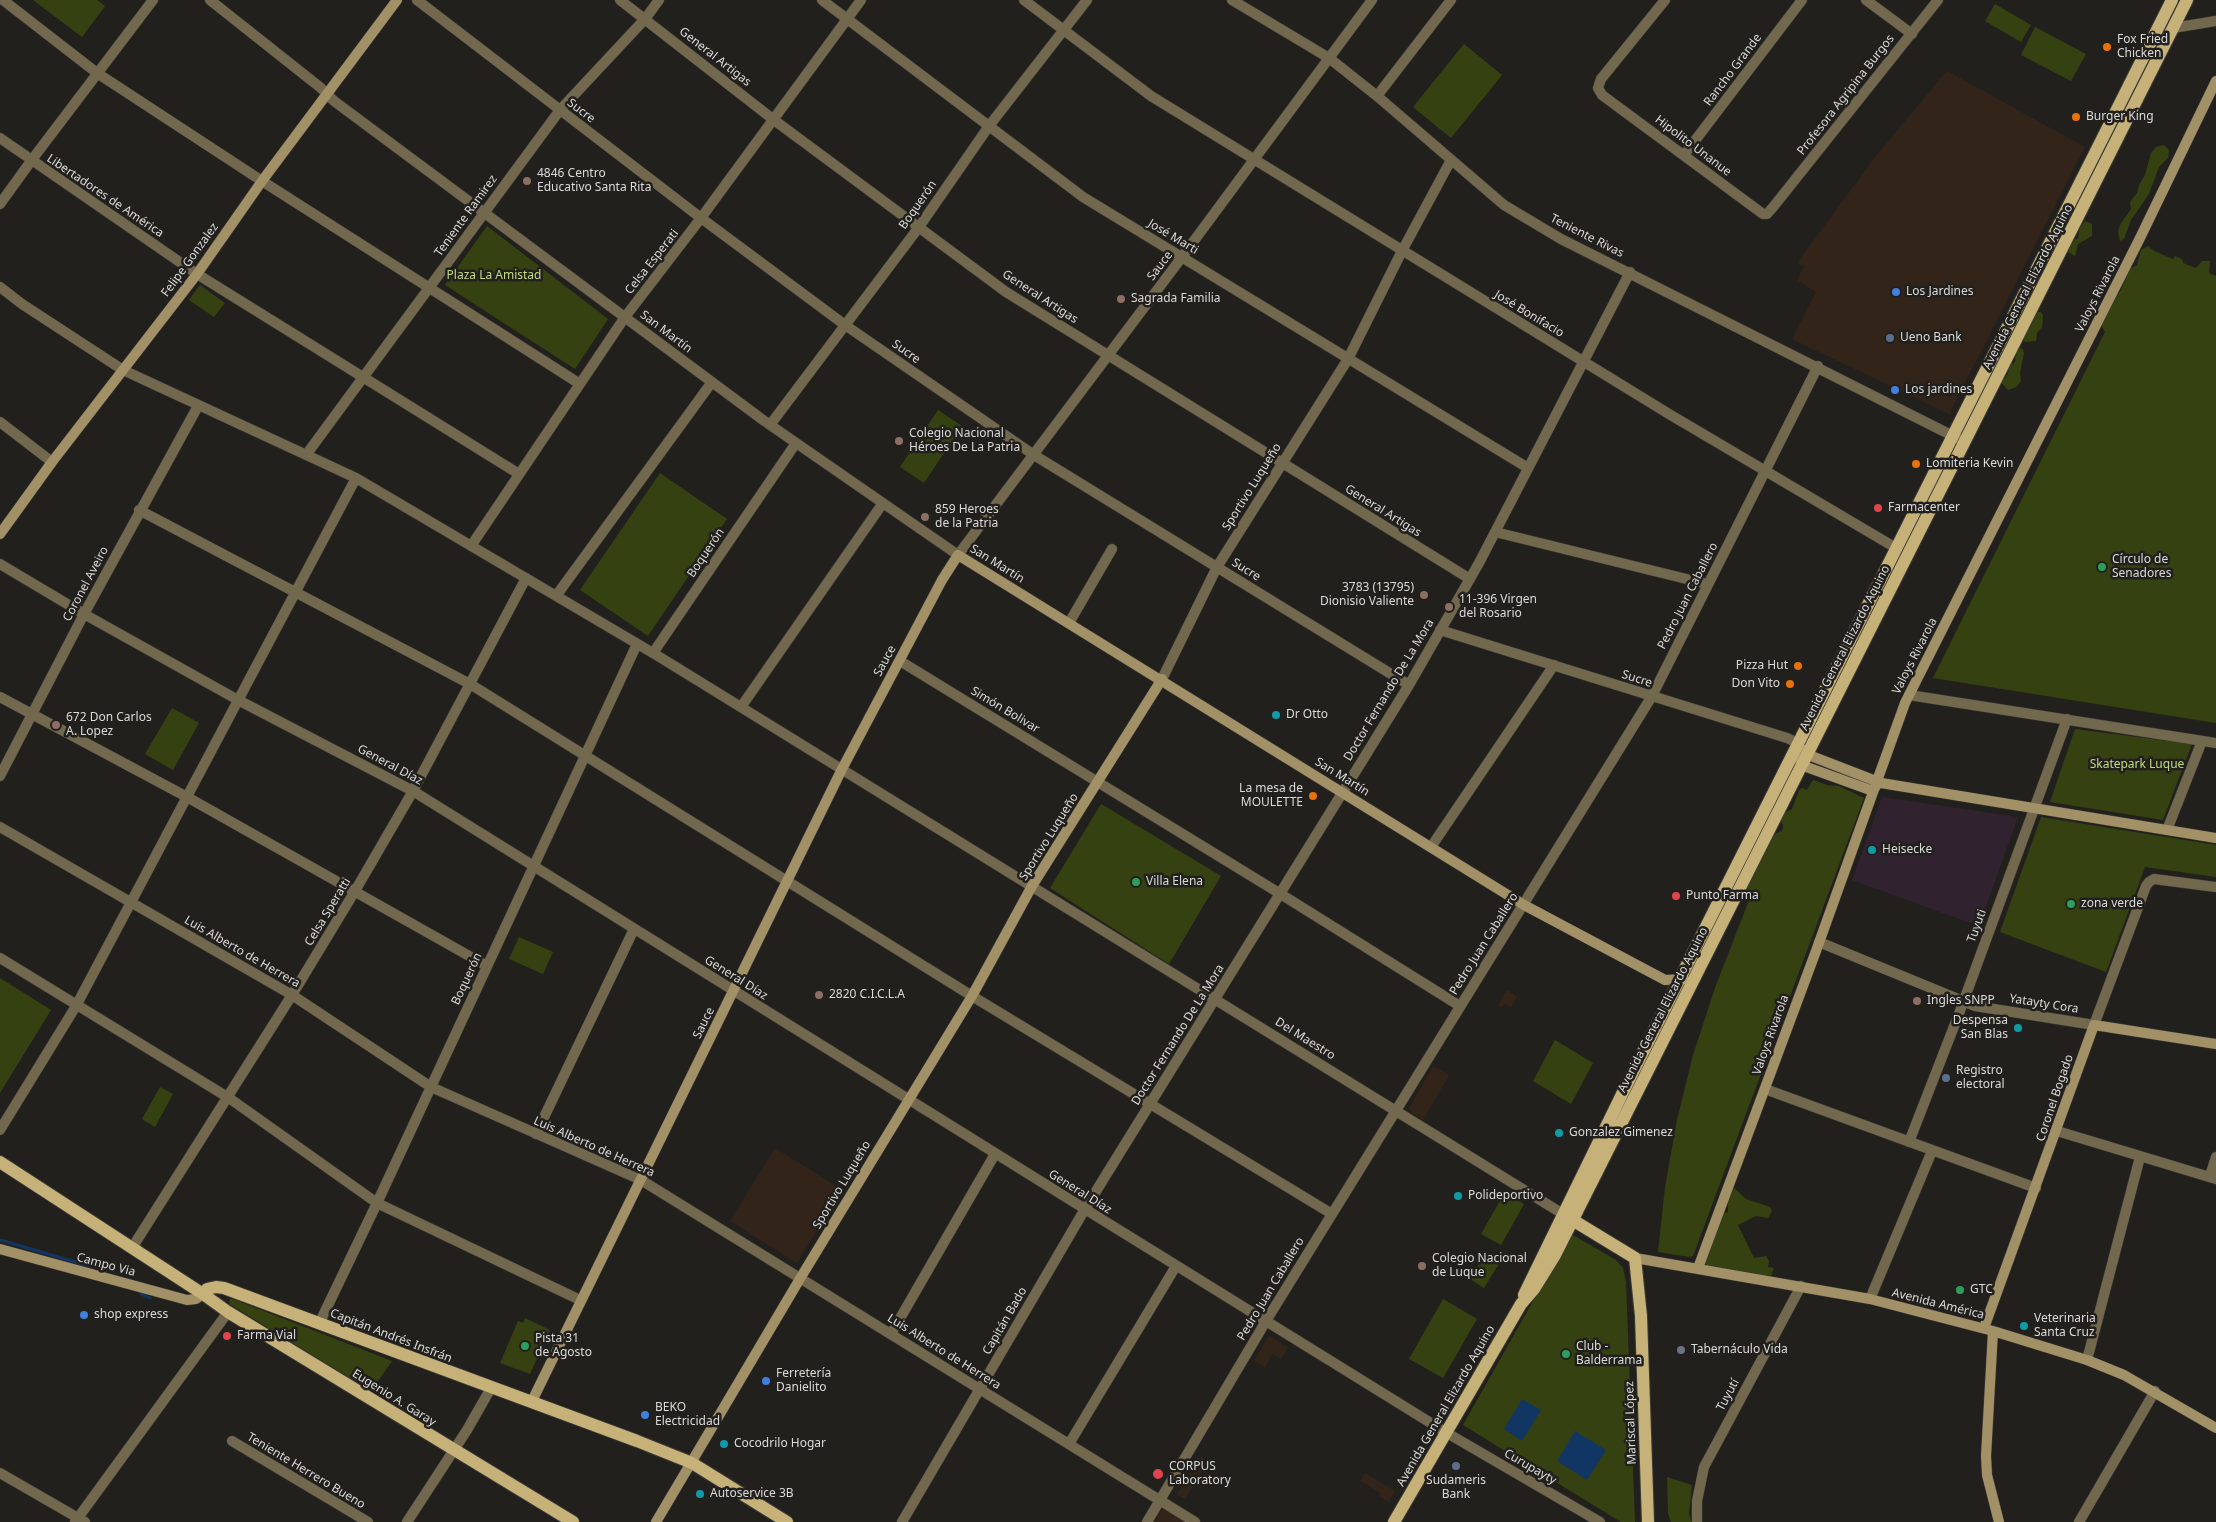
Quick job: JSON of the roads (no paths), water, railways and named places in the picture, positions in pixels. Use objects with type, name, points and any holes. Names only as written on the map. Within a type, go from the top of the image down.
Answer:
[{"type":"main road","name":"Avenida General Elizardo Aquino","points":[[1568,1217],[1680,980],[2172,0]]},
{"type":"main road","name":"Avenida General Elizardo Aquino","points":[[1394,1522],[1521,1304],[1528,1284],[1568,1217],[1696,976],[2187,0]]},
{"type":"main road","points":[[0,1162],[203,1294]]},
{"type":"main road","points":[[1568,1217],[1635,1258]]},
{"type":"main road","name":"Mariscal López","points":[[1635,1258],[1641,1316],[1648,1522]]},
{"type":"main road","name":"Capitán Andrés Insfrán","points":[[203,1294],[208,1289],[224,1288],[490,1388],[532,1401],[692,1463],[787,1522]]},
{"type":"main road","name":"Eugenio A. Garay","points":[[203,1294],[228,1312],[573,1522]]},
{"type":"street","points":[[3,0],[97,73],[580,384]]},
{"type":"street","points":[[0,204],[30,161],[153,0]]},
{"type":"street","name":"San Martín","points":[[210,0],[328,94],[334,101],[712,382],[770,425],[958,555],[1162,679],[1524,905],[1664,980],[1680,980],[1696,976]]},
{"type":"street","name":"Felipe Gonzalez","points":[[0,534],[52,462],[197,274],[262,181],[397,0]]},
{"type":"street","name":"Sucre","points":[[417,0],[701,218],[845,325],[1034,455],[1409,685]]},
{"type":"street","name":"General Artigas","points":[[620,0],[774,120],[1006,292],[1470,579]]},
{"type":"street","name":"Teniente Ramirez","points":[[306,456],[560,110],[645,19],[659,0]]},
{"type":"street","name":"José Marti","points":[[822,0],[1083,197],[1528,468]]},
{"type":"street","name":"Celsa Esperati","points":[[472,546],[625,317],[774,120],[846,18],[861,0]]},
{"type":"street","name":"José Bonifacio","points":[[1024,0],[1151,96],[1583,362],[1896,548]]},
{"type":"street","name":"Boquerón","points":[[770,425],[919,227],[989,126],[1087,0]]},
{"type":"street","name":"Teniente Rivas","points":[[1232,0],[1329,58],[1377,96],[1504,205],[1561,239],[1965,441]]},
{"type":"street","name":"Sauce","points":[[532,1401],[842,769],[942,580],[958,555],[1255,160],[1372,0]]},
{"type":"street","points":[[1377,96],[1451,0]]},
{"type":"street","name":"Hipolito Unanue","points":[[1665,0],[1601,79],[1598,88],[1602,95],[1760,212],[1767,214],[1774,206]]},
{"type":"street","name":"Rancho Grande","points":[[1684,155],[1802,0]]},
{"type":"street","points":[[1866,0],[1912,34]]},
{"type":"street","name":"Profesora Agripina Burgos","points":[[1774,206],[1938,0]]},
{"type":"street","points":[[2174,28],[2216,21]]},
{"type":"street","name":"Valoys Rivarola","points":[[1698,1268],[1877,785],[1908,695],[2140,238],[2216,81]]},
{"type":"street","name":"Libertadores de América","points":[[0,138],[30,161],[197,274],[520,474]]},
{"type":"street","name":"Sportivo Luqueño","points":[[656,1522],[801,1277],[972,996],[1032,886],[1162,679],[1217,567],[1348,359],[1402,251],[1451,160]]},
{"type":"street","name":"Doctor Fernando De La Mora","points":[[1084,1210],[1409,685],[1470,579],[1630,272]]},
{"type":"street","name":"Del Maestro","points":[[0,287],[22,304],[123,370],[356,478],[655,654],[1568,1217]]},
{"type":"street","name":"Pedro Juan Caballero","points":[[1147,1522],[1266,1321],[1652,696],[1818,366]]},
{"type":"street","points":[[556,596],[712,382]]},
{"type":"street","name":"Coronel Aveiro","points":[[0,776],[139,510],[198,406]]},
{"type":"street","points":[[0,422],[52,462]]},
{"type":"street","name":"Boquerón","points":[[655,654],[796,443]]},
{"type":"street","points":[[0,1130],[76,1006],[356,478]]},
{"type":"street","points":[[741,706],[883,503]]},
{"type":"street","points":[[139,510],[295,594],[470,684],[972,996],[1332,1214]]},
{"type":"street","points":[[1495,532],[1707,584]]},
{"type":"street","points":[[1069,623],[1112,549]]},
{"type":"street","name":"General Díaz","points":[[0,564],[84,614],[238,700],[413,791],[1084,1210],[1447,1433]]},
{"type":"street","name":"Celsa Speratti","points":[[132,1248],[228,1098],[355,891],[413,791],[526,578]]},
{"type":"street","name":"Sucre","points":[[1440,630],[1798,743]]},
{"type":"street","name":"Boquerón","points":[[319,1324],[637,644]]},
{"type":"street","name":"Simón Bolivar","points":[[900,660],[1460,1006]]},
{"type":"street","points":[[1431,847],[1554,665]]},
{"type":"street","points":[[1908,695],[2216,743]]},
{"type":"street","points":[[0,697],[32,712],[187,797],[487,966]]},
{"type":"street","name":"Tuyuti","points":[[1909,1142],[2036,809],[2067,719]]},
{"type":"street","points":[[2167,830],[2202,741]]},
{"type":"street","points":[[1798,743],[1804,760],[1877,785],[2216,838]]},
{"type":"street","name":"Luis Alberto de Herrera","points":[[0,826],[292,995],[431,1087],[641,1180],[801,1277],[1195,1522]]},
{"type":"street","name":"Coronel Bogado","points":[[1999,1522],[1987,1475],[1986,1456],[1989,1330],[2036,1188],[2146,886],[2154,879],[2216,887]]},
{"type":"street","points":[[536,1134],[634,929]]},
{"type":"street","name":"Yatayty Cora","points":[[1819,942],[1975,1006],[2216,1044]]},
{"type":"street","points":[[0,958],[228,1098],[377,1203],[580,1300]]},
{"type":"street","points":[[1765,1089],[2036,1188]]},
{"type":"street","points":[[2057,1130],[2213,1178],[2216,1157]]},
{"type":"street","points":[[1870,1299],[1932,1151]]},
{"type":"street","points":[[891,1334],[995,1154]]},
{"type":"street","points":[[2087,1360],[2140,1157]]},
{"type":"street","name":"Capitán Bado","points":[[902,1522],[1084,1210]]},
{"type":"street","name":"Campo Via","points":[[0,1249],[187,1300],[196,1299],[203,1294]]},
{"type":"street","name":"Avenida América","points":[[1635,1258],[1870,1299],[1989,1330],[2087,1360],[2124,1375],[2155,1391],[2216,1428]]},
{"type":"street","points":[[1069,1444],[1176,1266]]},
{"type":"street","name":"Tuyutí","points":[[1697,1522],[1697,1501],[1706,1462],[1802,1286]]},
{"type":"street","points":[[0,1473],[79,1521],[228,1312]]},
{"type":"street","points":[[407,1522],[454,1450],[490,1388]]},
{"type":"street","points":[[2079,1522],[2155,1391]]},
{"type":"street","name":"Curupayty","points":[[1447,1433],[1600,1522]]},
{"type":"street","name":"Teniente Herrero Bueno","points":[[232,1441],[368,1522]]},
{"type":"water","points":[[1522,1399],[1541,1410],[1522,1441],[1504,1429]]},
{"type":"water","points":[[1575,1431],[1606,1450],[1587,1480],[1557,1461]]},
{"type":"waterway","points":[[0,1240],[89,1266]]},
{"type":"waterway","points":[[141,1294],[150,1298]]},
{"type":"place","name":"Fox Fried Chicken","points":[[2107,47]]},
{"type":"place","name":"Burger King","points":[[2076,117]]},
{"type":"place","name":"4846 Centro Educativo Santa Rita","points":[[527,181]]},
{"type":"place","name":"Los Jardines","points":[[1896,292]]},
{"type":"place","name":"Sagrada Familia","points":[[1121,299]]},
{"type":"place","name":"Ueno Bank","points":[[1890,338]]},
{"type":"place","name":"Los jardines","points":[[1895,390]]},
{"type":"place","name":"Colegio Nacional Héroes De La Patria","points":[[899,441]]},
{"type":"place","name":"Lomiteria Kevin","points":[[1916,464]]},
{"type":"place","name":"Farmacenter","points":[[1878,508]]},
{"type":"place","name":"859 Heroes de la Patria","points":[[925,517]]},
{"type":"place","name":"Círculo de Senadores","points":[[2102,567]]},
{"type":"place","name":"3783 (13795) Dionisio Valiente","points":[[1424,595]]},
{"type":"place","name":"11-396 Virgen del Rosario","points":[[1449,607]]},
{"type":"place","name":"Pizza Hut","points":[[1798,666]]},
{"type":"place","name":"Don Vito","points":[[1790,684]]},
{"type":"place","name":"Dr Otto","points":[[1276,715]]},
{"type":"place","name":"672 Don Carlos A. Lopez","points":[[56,725]]},
{"type":"place","name":"La mesa de MOULETTE","points":[[1313,796]]},
{"type":"place","name":"Heisecke","points":[[1872,850]]},
{"type":"place","name":"Villa Elena","points":[[1136,882]]},
{"type":"place","name":"Punto Farma","points":[[1676,896]]},
{"type":"place","name":"zona verde","points":[[2071,904]]},
{"type":"place","name":"2820 C.I.C.L.A","points":[[819,995]]},
{"type":"place","name":"Ingles SNPP","points":[[1917,1001]]},
{"type":"place","name":"Despensa San Blas","points":[[2018,1028]]},
{"type":"place","name":"Registro electoral","points":[[1946,1078]]},
{"type":"place","name":"Gonzalez Gimenez","points":[[1559,1133]]},
{"type":"place","name":"Polideportivo","points":[[1458,1196]]},
{"type":"place","name":"Colegio Nacional de Luque","points":[[1422,1266]]},
{"type":"place","name":"GTC","points":[[1960,1290]]},
{"type":"place","name":"shop express","points":[[84,1315]]},
{"type":"place","name":"Veterinaria Santa Cruz","points":[[2024,1326]]},
{"type":"place","name":"Farma Vial","points":[[227,1336]]},
{"type":"place","name":"Pista 31 de Agosto","points":[[525,1346]]},
{"type":"place","name":"Tabernáculo Vida","points":[[1681,1350]]},
{"type":"place","name":"Club - Balderrama","points":[[1566,1354]]},
{"type":"place","name":"Ferretería Danielito","points":[[766,1381]]},
{"type":"place","name":"BEKO Electricidad","points":[[645,1415]]},
{"type":"place","name":"Cocodrilo Hogar","points":[[724,1444]]},
{"type":"place","name":"Sudameris Bank","points":[[1456,1466]]},
{"type":"place","name":"CORPUS Laboratory","points":[[1158,1474]]},
{"type":"place","name":"Autoservice 3B","points":[[700,1494]]},
{"type":"park label","name":"Plaza La Amistad","points":[[494,276]]},
{"type":"park label","name":"Skatepark Luque","points":[[2137,765]]}]
